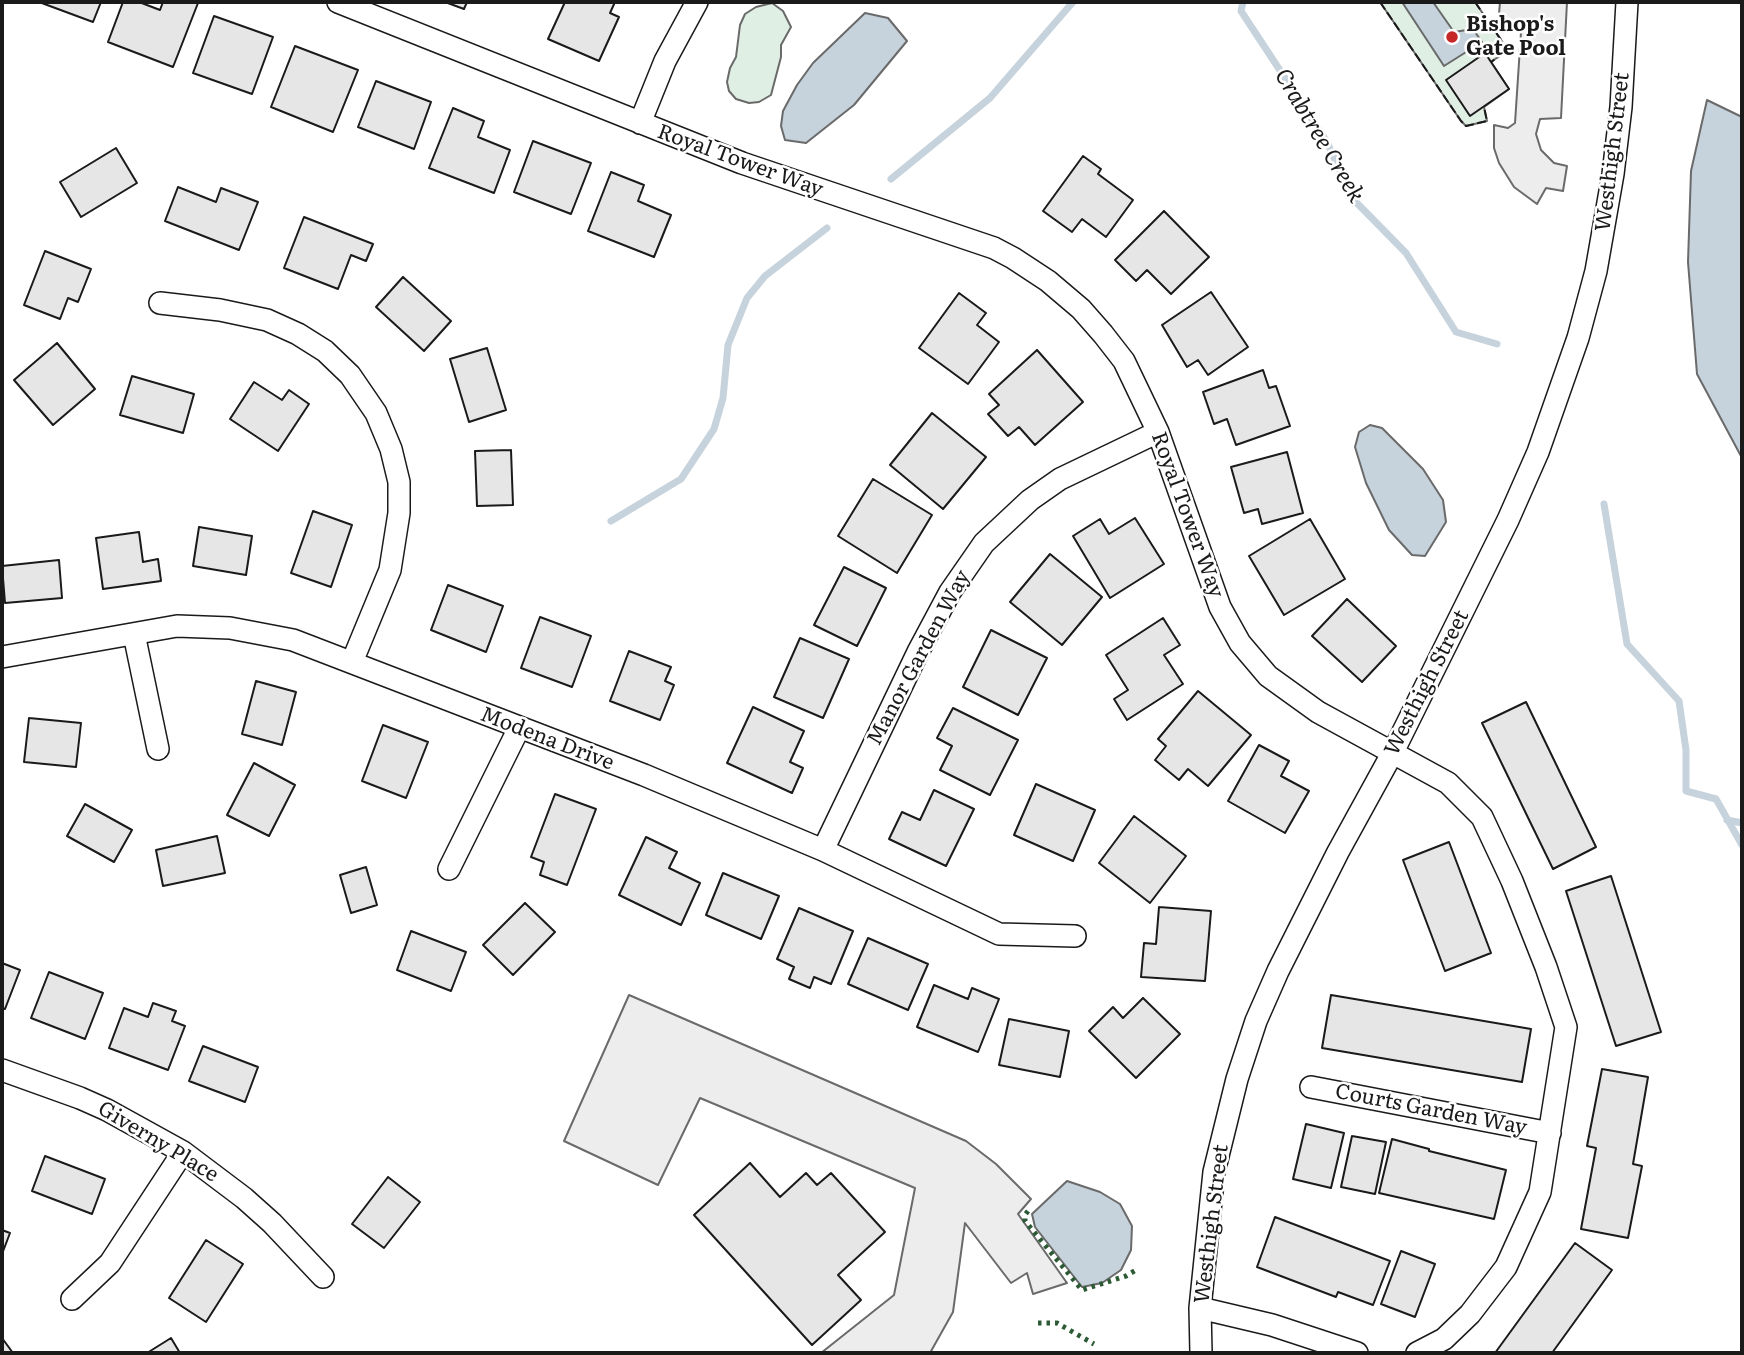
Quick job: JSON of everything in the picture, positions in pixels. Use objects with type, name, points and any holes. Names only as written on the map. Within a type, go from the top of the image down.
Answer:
[{"type":"street","name":"Royal Tower Way","points":[[341,2],[639,123],[808,187],[973,239],[1013,257],[1056,288],[1081,309],[1103,334],[1124,361],[1158,432],[1220,607],[1240,643],[1268,676],[1318,712],[1448,783],[1482,817],[1512,881],[1566,1027],[1540,1192],[1506,1266],[1470,1314],[1444,1339],[1417,1353]]},
{"type":"street","points":[[639,123],[665,61],[697,2]]},
{"type":"street","name":"Westhigh Street","points":[[1201,1353],[1200,1308],[1214,1172],[1237,1079],[1256,1021],[1278,971],[1338,852],[1393,752],[1508,520],[1538,452],[1578,338],[1596,271],[1613,174],[1621,107],[1627,2]]},
{"type":"street","points":[[160,303],[220,310],[267,320],[298,334],[325,351],[350,374],[376,413],[391,449],[399,482],[396,545],[390,570],[352,662]]},
{"type":"street","name":"Manor Garden Way","points":[[823,850],[923,642],[950,592],[984,543],[1030,500],[1060,479],[1158,432]]},
{"type":"street","name":"Modena Drive","points":[[2,657],[177,626],[230,628],[293,640],[644,775],[823,850],[999,934],[1075,936]]},
{"type":"street","points":[[134,634],[159,749]]},
{"type":"street","points":[[449,869],[519,728]]},
{"type":"street","name":"Giverny Place","points":[[2,1070],[80,1098],[130,1121],[183,1152],[244,1198],[272,1223],[323,1277]]},
{"type":"street","name":"Courts Garden Way","points":[[1311,1087],[1550,1133]]},
{"type":"street","points":[[72,1299],[110,1263],[183,1152]]},
{"type":"street","points":[[1200,1308],[1272,1325],[1357,1353]]},
{"type":"green space","points":[[1380,2],[1475,2],[1508,50],[1491,62],[1509,89],[1484,107],[1487,121],[1466,126],[1461,121]]},
{"type":"green space","points":[[772,3],[783,11],[791,27],[781,45],[781,57],[771,95],[759,102],[749,103],[736,99],[729,91],[727,82],[730,68],[736,57],[740,25],[745,14],[756,7]]},
{"type":"shaded area","name":"Bishop's Gate Pool","points":[[1402,2],[1433,2],[1454,32],[1473,29],[1482,42],[1444,66]]},
{"type":"shaded area","points":[[1500,2],[1567,2],[1561,118],[1540,119],[1536,134],[1541,150],[1554,163],[1567,166],[1563,191],[1546,188],[1537,204],[1514,187],[1499,163],[1494,148],[1494,125],[1508,128],[1515,123],[1521,32],[1518,28],[1498,26]]},
{"type":"shaded area","points":[[865,13],[888,18],[907,41],[854,105],[806,143],[785,140],[781,126],[783,111],[797,85],[813,63]]},
{"type":"shaded area","points":[[1707,100],[1742,117],[1742,458],[1697,374],[1688,262],[1691,171]]},
{"type":"shaded area","points":[[1370,425],[1382,428],[1423,469],[1443,500],[1446,522],[1425,556],[1412,555],[1389,530],[1366,483],[1355,447],[1359,432]]},
{"type":"shaded area","points":[[629,995],[966,1141],[996,1164],[1031,1199],[1018,1214],[1067,1283],[1033,1294],[1027,1273],[1011,1283],[965,1223],[953,1312],[930,1353],[821,1353],[894,1295],[915,1188],[700,1098],[658,1185],[564,1141]]},
{"type":"shaded area","points":[[1067,1181],[1100,1192],[1120,1204],[1132,1226],[1131,1250],[1121,1270],[1102,1283],[1082,1287],[1035,1227],[1032,1214]]},
{"type":"building","points":[[39,2],[101,2],[93,22]]},
{"type":"building","points":[[123,2],[139,2],[160,10],[163,2],[198,3],[173,67],[108,42]]},
{"type":"building","points":[[445,2],[467,2],[464,9]]},
{"type":"building","points":[[565,2],[615,2],[610,13],[619,17],[599,61],[548,39]]},
{"type":"building","points":[[214,16],[273,37],[252,94],[193,73]]},
{"type":"building","points":[[295,46],[358,70],[333,132],[271,107]]},
{"type":"building","points":[[1485,53],[1509,89],[1470,116],[1446,80]]},
{"type":"building","points":[[376,81],[431,102],[414,149],[358,127]]},
{"type":"building","points":[[453,108],[484,121],[478,137],[510,150],[494,193],[429,168]]},
{"type":"building","points":[[533,141],[591,163],[571,214],[514,192]]},
{"type":"building","points":[[116,148],[137,183],[81,217],[60,182]]},
{"type":"building","points":[[1083,156],[1101,169],[1098,174],[1133,200],[1106,237],[1082,219],[1072,232],[1043,211]]},
{"type":"building","points":[[611,172],[644,185],[638,201],[671,215],[654,257],[588,231]]},
{"type":"building","points":[[178,187],[216,202],[221,188],[258,202],[239,250],[165,221]]},
{"type":"building","points":[[1164,211],[1209,257],[1171,294],[1147,270],[1136,281],[1115,260]]},
{"type":"building","points":[[304,217],[373,244],[366,261],[351,255],[338,289],[284,268]]},
{"type":"building","points":[[45,251],[91,269],[78,302],[68,298],[60,319],[24,305]]},
{"type":"building","points":[[403,277],[451,321],[424,351],[376,307]]},
{"type":"building","points":[[1211,292],[1248,347],[1208,375],[1198,360],[1187,367],[1162,325]]},
{"type":"building","points":[[959,293],[986,313],[977,325],[999,342],[968,384],[919,348]]},
{"type":"building","points":[[57,343],[95,389],[53,425],[14,380]]},
{"type":"building","points":[[487,348],[506,410],[469,422],[450,359]]},
{"type":"building","points":[[1037,350],[1083,402],[1035,445],[1019,427],[1008,436],[988,414],[999,405],[989,394]]},
{"type":"building","points":[[1263,370],[1269,388],[1276,386],[1290,426],[1236,445],[1227,419],[1214,424],[1203,392]]},
{"type":"building","points":[[132,376],[194,394],[183,433],[120,415]]},
{"type":"building","points":[[254,382],[282,400],[289,390],[309,404],[278,451],[230,419]]},
{"type":"building","points":[[932,413],[986,457],[943,509],[890,465]]},
{"type":"building","points":[[511,450],[513,505],[477,506],[475,451]]},
{"type":"building","points":[[1287,452],[1303,513],[1262,524],[1258,509],[1244,513],[1231,467]]},
{"type":"building","points":[[873,479],[932,515],[897,573],[838,536]]},
{"type":"building","points":[[313,511],[352,525],[331,587],[291,573]]},
{"type":"building","points":[[1135,518],[1164,564],[1110,598],[1073,536],[1100,519],[1109,534]]},
{"type":"building","points":[[1310,519],[1345,579],[1284,615],[1249,556]]},
{"type":"building","points":[[199,527],[252,536],[246,575],[193,566]]},
{"type":"building","points":[[139,532],[143,562],[158,559],[161,581],[103,589],[96,538]]},
{"type":"building","points":[[1050,554],[1102,597],[1062,645],[1010,602]]},
{"type":"building","points":[[59,560],[62,598],[5,603],[2,566]]},
{"type":"building","points":[[844,567],[886,588],[857,646],[814,625]]},
{"type":"building","points":[[448,585],[503,606],[486,652],[431,630]]},
{"type":"building","points":[[1347,599],[1396,646],[1362,682],[1312,636]]},
{"type":"building","points":[[540,617],[591,636],[572,687],[521,668]]},
{"type":"building","points":[[1163,618],[1180,645],[1164,655],[1183,684],[1127,720],[1114,699],[1128,690],[1106,655]]},
{"type":"building","points":[[991,630],[1047,658],[1018,715],[963,687]]},
{"type":"building","points":[[800,638],[849,659],[823,718],[774,697]]},
{"type":"building","points":[[629,651],[671,667],[665,681],[674,685],[660,720],[610,701]]},
{"type":"building","points":[[256,681],[296,692],[282,745],[242,734]]},
{"type":"building","points":[[1198,691],[1251,735],[1208,786],[1188,769],[1179,780],[1155,760],[1166,746],[1158,739]]},
{"type":"building","points":[[1526,702],[1596,847],[1553,869],[1482,723]]},
{"type":"building","points":[[753,707],[804,731],[790,762],[803,768],[792,793],[727,763]]},
{"type":"building","points":[[953,708],[1018,740],[990,795],[940,770],[952,746],[937,738]]},
{"type":"building","points":[[29,718],[81,723],[76,767],[24,762]]},
{"type":"building","points":[[383,725],[428,742],[406,798],[362,781]]},
{"type":"building","points":[[1259,745],[1289,761],[1281,776],[1309,791],[1285,833],[1228,801]]},
{"type":"building","points":[[254,763],[295,785],[269,836],[227,815]]},
{"type":"building","points":[[1036,784],[1095,810],[1073,861],[1014,835]]},
{"type":"building","points":[[934,790],[974,809],[946,866],[889,839],[902,812],[920,820]]},
{"type":"building","points":[[555,794],[596,809],[567,885],[540,875],[544,862],[531,857]]},
{"type":"building","points":[[85,804],[132,830],[114,862],[67,836]]},
{"type":"building","points":[[1134,816],[1186,856],[1150,903],[1099,863]]},
{"type":"building","points":[[217,836],[225,873],[163,886],[156,850]]},
{"type":"building","points":[[646,837],[677,852],[669,868],[700,883],[681,925],[619,895]]},
{"type":"building","points":[[1449,842],[1491,953],[1445,971],[1403,860]]},
{"type":"building","points":[[366,867],[377,905],[351,913],[340,875]]},
{"type":"building","points":[[723,873],[779,896],[761,939],[706,915]]},
{"type":"building","points":[[1611,876],[1661,1032],[1616,1046],[1566,891]]},
{"type":"building","points":[[525,903],[555,932],[513,975],[483,945]]},
{"type":"building","points":[[1159,907],[1211,911],[1205,981],[1141,977],[1144,943],[1156,944]]},
{"type":"building","points":[[799,908],[853,931],[831,984],[814,977],[810,988],[789,979],[794,967],[777,959]]},
{"type":"building","points":[[411,931],[466,952],[451,991],[397,970]]},
{"type":"building","points":[[868,938],[928,964],[908,1010],[848,984]]},
{"type":"building","points":[[2,963],[20,970],[5,1009],[2,1008]]},
{"type":"building","points":[[49,972],[103,993],[85,1039],[31,1018]]},
{"type":"building","points":[[934,985],[968,999],[972,988],[999,999],[978,1052],[917,1027]]},
{"type":"building","points":[[1331,995],[1531,1029],[1522,1082],[1322,1048]]},
{"type":"building","points":[[1143,998],[1180,1034],[1136,1078],[1089,1031],[1113,1007],[1123,1018]]},
{"type":"building","points":[[153,1003],[176,1011],[172,1021],[185,1026],[168,1070],[109,1048],[124,1008],[148,1017]]},
{"type":"building","points":[[1009,1019],[1069,1031],[1060,1077],[999,1065]]},
{"type":"building","points":[[203,1046],[258,1067],[245,1102],[189,1081]]},
{"type":"building","points":[[1602,1069],[1648,1077],[1633,1164],[1642,1166],[1628,1238],[1581,1229],[1596,1148],[1587,1146]]},
{"type":"building","points":[[1306,1124],[1344,1133],[1331,1188],[1293,1179]]},
{"type":"building","points":[[1352,1136],[1386,1142],[1375,1194],[1341,1187]]},
{"type":"building","points":[[1392,1139],[1506,1170],[1494,1219],[1379,1193]]},
{"type":"building","points":[[45,1156],[105,1179],[92,1214],[32,1191]]},
{"type":"building","points":[[750,1163],[780,1197],[806,1173],[817,1185],[831,1173],[885,1232],[838,1275],[861,1300],[812,1345],[694,1215]]},
{"type":"building","points":[[388,1177],[420,1202],[384,1248],[352,1224]]},
{"type":"building","points":[[1275,1217],[1390,1261],[1373,1305],[1338,1292],[1336,1297],[1257,1267]]},
{"type":"building","points":[[2,1230],[10,1233],[2,1254]]},
{"type":"building","points":[[206,1240],[243,1264],[206,1322],[169,1298]]},
{"type":"building","points":[[1575,1243],[1612,1270],[1552,1353],[1495,1353]]},
{"type":"building","points":[[1401,1251],[1435,1264],[1415,1317],[1381,1304]]},
{"type":"building","points":[[2,1338],[13,1353],[2,1353]]},
{"type":"building","points":[[171,1338],[180,1353],[147,1353]]},
{"type":"waterway","points":[[891,179],[990,98],[1073,2]]},
{"type":"waterway","name":"Crabtree Creek","points":[[1243,2],[1241,11],[1327,142],[1352,198],[1406,253],[1456,332],[1497,344]]},
{"type":"waterway","points":[[611,521],[681,479],[714,429],[723,398],[728,345],[747,298],[765,276],[827,228]]},
{"type":"waterway","name":"Crabtree Creek","points":[[1604,504],[1627,644],[1679,701],[1686,750],[1686,791],[1716,799],[1742,845]]},
{"type":"waterway","points":[[1727,820],[1742,823]]},
{"type":"hedge","points":[[1028,1211],[1025,1221],[1082,1290],[1126,1276],[1136,1270]]},
{"type":"hedge","points":[[1038,1323],[1057,1323],[1094,1344]]},
{"type":"fence","points":[[1380,2],[1461,121],[1466,126],[1487,121],[1484,107]]},
{"type":"fence","points":[[1475,2],[1508,50],[1491,62]]},
{"type":"place","name":"Bishop's Gate Pool","points":[[1452,37]]}]
